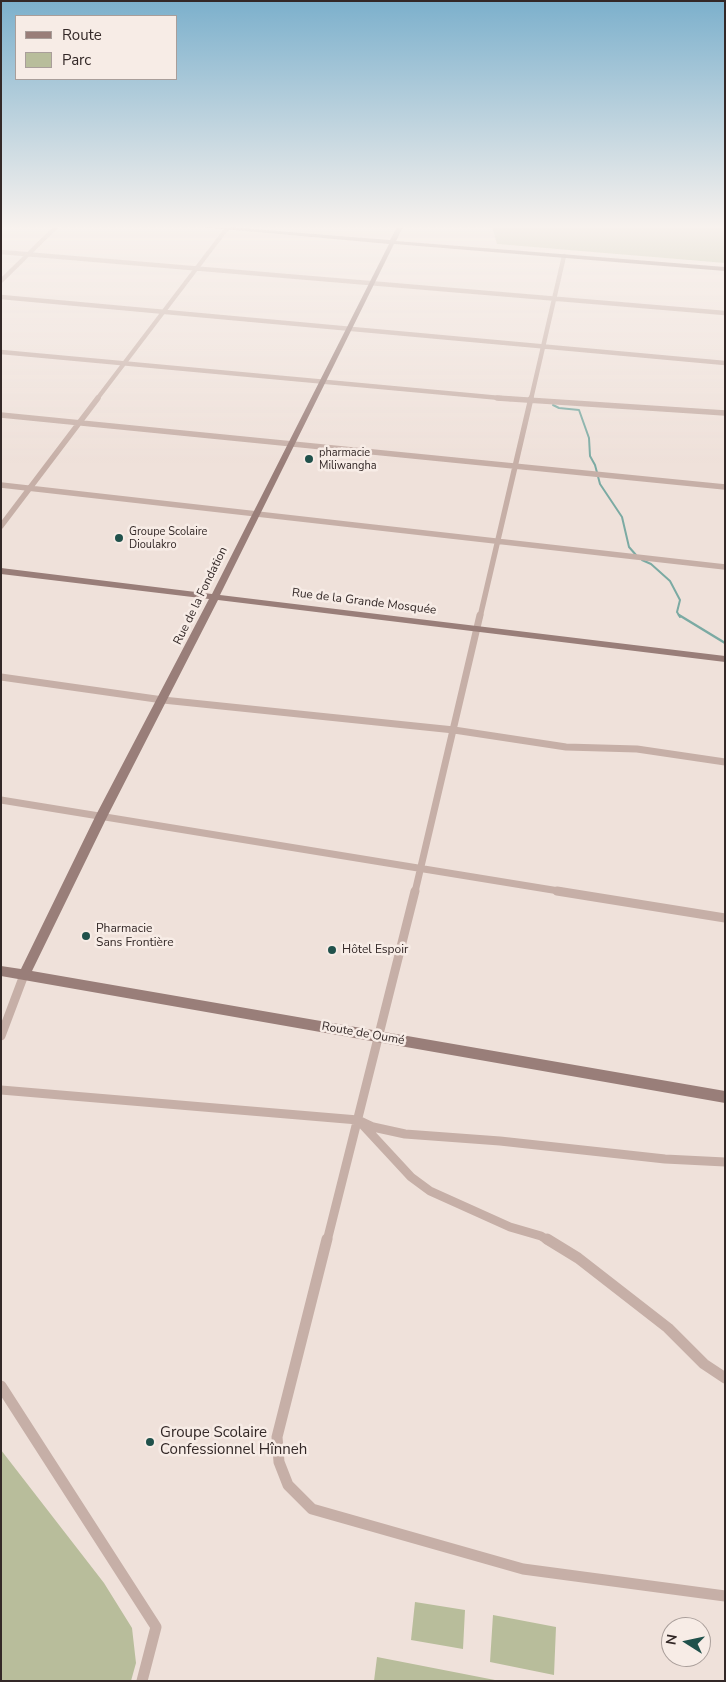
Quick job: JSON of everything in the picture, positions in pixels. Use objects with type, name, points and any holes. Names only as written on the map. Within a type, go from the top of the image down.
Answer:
[{"type":"street","points":[[100,305],[725,363]]},
{"type":"street","points":[[1,526],[168,305]]},
{"type":"street","name":"Rue de la Fondation","points":[[24,975],[102,815],[163,700],[360,305]]},
{"type":"street","points":[[552,305],[421,868],[276,1437],[279,1462],[288,1485],[312,1509],[523,1569],[725,1596]]},
{"type":"street","points":[[639,305],[725,313]]},
{"type":"street","points":[[1,352],[530,401],[725,413]]},
{"type":"street","points":[[1,415],[516,464],[725,487]]},
{"type":"street","points":[[1,485],[725,567]]},
{"type":"street","name":"Rue de la Grande Mosquée","points":[[1,571],[214,598],[478,627],[725,659]]},
{"type":"street","points":[[1,677],[163,700],[454,730],[566,747],[637,749],[725,762]]},
{"type":"street","points":[[1,800],[725,918]]},
{"type":"street","name":"Route de Oumé","points":[[1,971],[725,1097]]},
{"type":"street","points":[[1,1036],[24,975]]},
{"type":"street","points":[[1,1090],[358,1120],[373,1127],[405,1134],[725,1162]]},
{"type":"street","points":[[358,1120],[411,1177],[430,1191],[510,1227],[541,1236],[578,1258],[668,1328],[704,1364],[725,1378]]},
{"type":"street","points":[[1,1386],[156,1627],[142,1681]]},
{"type":"green space","points":[[1,1450],[104,1583],[132,1628],[136,1663],[131,1681],[1,1681]]},
{"type":"green space","points":[[415,1602],[465,1610],[463,1649],[411,1640]]},
{"type":"green space","points":[[493,1615],[556,1627],[554,1675],[490,1662]]},
{"type":"green space","points":[[377,1657],[500,1681],[374,1681]]},
{"type":"waterway","points":[[553,405],[559,408],[579,410],[589,438],[590,456],[595,465],[600,484],[622,517],[629,547],[636,555]]},
{"type":"waterway","points":[[642,560],[651,564],[670,581],[680,600],[677,612],[680,617]]},
{"type":"waterway","points":[[679,615],[725,643]]},
{"type":"place","name":"pharmacie Miliwangha","points":[[309,459]]},
{"type":"place","name":"Groupe Scolaire Dioulakro","points":[[119,538]]},
{"type":"place","name":"Pharmacie Sans Frontière","points":[[86,936]]},
{"type":"place","name":"Hôtel Espoir","points":[[332,950]]},
{"type":"place","name":"Groupe Scolaire Confessionnel Hînneh","points":[[150,1442]]}]
